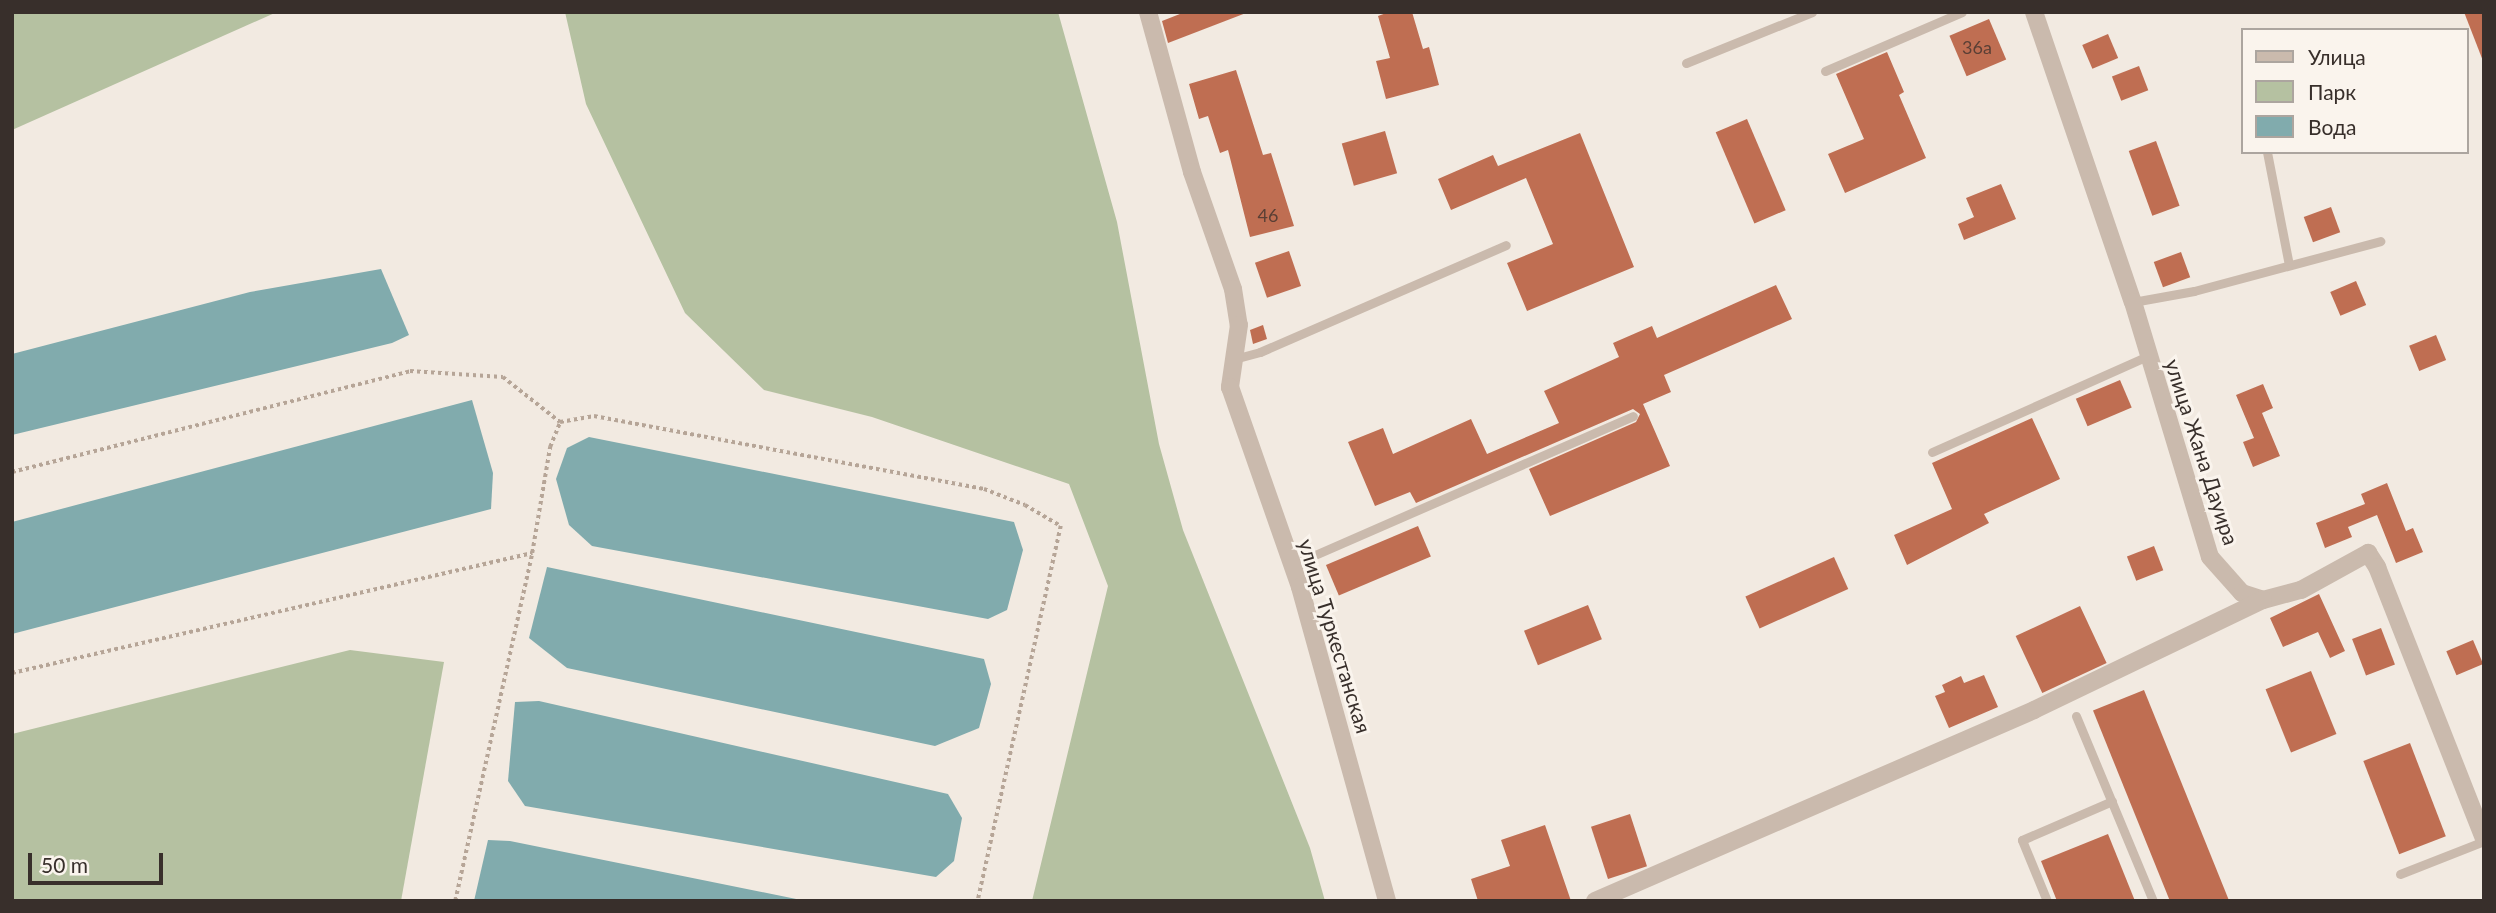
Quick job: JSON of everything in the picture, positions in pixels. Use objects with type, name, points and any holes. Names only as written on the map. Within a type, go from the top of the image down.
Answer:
[{"type":"street","points":[[1148,12],[1192,172],[1233,289],[1239,325],[1232,359]]},
{"type":"street","name":"улица Жана Дауира","points":[[2034,12],[2133,302],[2210,558],[2242,593],[2263,600]]},
{"type":"street","name":"улица Туркестанская","points":[[1232,359],[1230,387],[1292,565],[1387,901]]},
{"type":"street","points":[[1595,901],[2034,709],[2263,600],[2301,590],[2368,553],[2377,567],[2484,839]]},
{"type":"lane","points":[[1686,63],[1812,12]]},
{"type":"lane","points":[[1825,71],[1962,12]]},
{"type":"lane","points":[[2267,154],[2289,265]]},
{"type":"lane","points":[[2133,302],[2379,241]]},
{"type":"lane","points":[[1232,359],[1260,352],[1506,245]]},
{"type":"lane","points":[[1932,452],[2148,356]]},
{"type":"lane","points":[[1292,565],[1633,416]]},
{"type":"lane","points":[[2076,716],[2153,901]]},
{"type":"lane","points":[[2047,901],[2022,840],[2112,801]]},
{"type":"lane","points":[[2400,874],[2484,839]]},
{"type":"path","points":[[12,472],[410,371],[503,377],[560,422],[594,416],[984,489],[1025,505],[1061,526],[978,901]]},
{"type":"path","points":[[455,901],[532,553],[550,447],[560,422]]},
{"type":"path","points":[[12,673],[532,553]]},
{"type":"green space","points":[[12,12],[277,12],[12,130]]},
{"type":"green space","points":[[565,12],[1058,12],[1117,222],[1159,444],[1183,530],[1310,848],[1325,901],[1032,901],[1108,586],[1069,484],[872,417],[764,390],[685,313],[586,104]]},
{"type":"green space","points":[[350,650],[444,662],[401,901],[12,901],[12,734]]},
{"type":"water","points":[[381,269],[409,335],[392,343],[12,435],[12,354],[250,292]]},
{"type":"water","points":[[472,400],[493,473],[491,509],[12,634],[12,522]]},
{"type":"water","points":[[589,437],[1014,522],[1023,550],[1007,610],[988,619],[592,546],[569,525],[556,479],[567,448]]},
{"type":"water","points":[[547,567],[984,659],[991,684],[979,728],[935,746],[567,668],[529,638]]},
{"type":"water","points":[[539,701],[948,794],[962,818],[954,861],[936,877],[525,806],[508,781],[515,702]]},
{"type":"water","points":[[488,840],[510,841],[806,901],[474,901]]},
{"type":"building","points":[[1185,12],[1246,13],[1168,43],[1162,21]]},
{"type":"building","points":[[1389,12],[1412,12],[1423,49],[1429,47],[1439,85],[1386,99],[1376,61],[1390,58],[1378,16]]},
{"type":"building","points":[[2464,12],[2484,12],[2484,61],[2483,61]]},
{"type":"building","points":[[1989,19],[2006,60],[1967,76],[1949,36]]},
{"type":"building","points":[[2108,34],[2118,58],[2092,69],[2082,45]]},
{"type":"building","points":[[1887,52],[1904,92],[1899,95],[1926,158],[1845,193],[1828,154],[1864,139],[1836,74]]},
{"type":"building","points":[[2139,66],[2148,90],[2121,101],[2112,76]]},
{"type":"building","points":[[1236,70],[1263,155],[1271,153],[1294,226],[1250,237],[1228,150],[1220,153],[1208,116],[1199,119],[1189,84]]},
{"type":"building","points":[[1747,119],[1786,210],[1754,223],[1716,132]]},
{"type":"building","points":[[1385,131],[1397,173],[1354,186],[1342,143]]},
{"type":"building","points":[[1580,133],[1634,267],[1527,311],[1507,263],[1553,244],[1526,178],[1451,210],[1438,179],[1493,155],[1498,166]]},
{"type":"building","points":[[2156,141],[2180,206],[2152,216],[2129,151]]},
{"type":"building","points":[[2001,184],[2016,219],[1964,240],[1958,224],[1974,217],[1966,198]]},
{"type":"building","points":[[2331,207],[2340,232],[2313,242],[2304,217]]},
{"type":"building","points":[[1289,251],[1301,286],[1267,298],[1255,263]]},
{"type":"building","points":[[2181,252],[2190,277],[2163,287],[2154,262]]},
{"type":"building","points":[[2356,281],[2366,305],[2340,316],[2330,292]]},
{"type":"building","points":[[1776,285],[1792,319],[1664,375],[1671,392],[1643,404],[1670,466],[1550,516],[1529,469],[1636,422],[1640,414],[1633,409],[1416,503],[1410,492],[1375,506],[1348,442],[1383,428],[1393,454],[1471,419],[1487,454],[1559,423],[1544,391],[1619,357],[1613,343],[1652,326],[1657,338]]},
{"type":"building","points":[[1263,325],[1267,339],[1253,344],[1250,330]]},
{"type":"building","points":[[2436,335],[2446,360],[2419,371],[2409,346]]},
{"type":"building","points":[[2120,380],[2132,408],[2088,426],[2076,399]]},
{"type":"building","points":[[2263,384],[2273,408],[2262,413],[2280,456],[2253,467],[2243,442],[2254,438],[2236,395]]},
{"type":"building","points":[[2032,418],[2060,479],[1984,514],[1989,523],[1907,565],[1894,535],[1952,509],[1932,463]]},
{"type":"building","points":[[2387,483],[2406,531],[2413,528],[2423,552],[2396,563],[2377,515],[2348,527],[2352,537],[2325,548],[2316,523],[2365,504],[2361,494]]},
{"type":"building","points":[[1418,526],[1431,556],[1339,595],[1326,565]]},
{"type":"building","points":[[2154,546],[2163,570],[2136,581],[2127,556]]},
{"type":"building","points":[[1834,557],[1848,589],[1760,628],[1745,596]]},
{"type":"building","points":[[2319,594],[2345,651],[2330,658],[2318,632],[2283,647],[2270,618]]},
{"type":"building","points":[[1588,605],[1602,639],[1538,665],[1524,631]]},
{"type":"building","points":[[2080,606],[2107,663],[2042,693],[2016,636]]},
{"type":"building","points":[[2381,628],[2395,664],[2366,676],[2352,639]]},
{"type":"building","points":[[2473,640],[2483,664],[2456,675],[2446,651]]},
{"type":"building","points":[[2311,671],[2336,734],[2291,752],[2266,689]]},
{"type":"building","points":[[1984,675],[1998,707],[1949,728],[1935,696],[1945,692],[1942,685],[1961,676],[1964,683]]},
{"type":"building","points":[[2144,690],[2229,901],[2170,901],[2093,711]]},
{"type":"building","points":[[2410,743],[2446,836],[2399,854],[2363,761]]},
{"type":"building","points":[[1630,814],[1647,866],[1608,879],[1591,827]]},
{"type":"building","points":[[1545,825],[1571,901],[1478,901],[1471,879],[1510,866],[1501,840]]},
{"type":"building","points":[[2108,834],[2135,901],[2057,901],[2041,861]]}]
